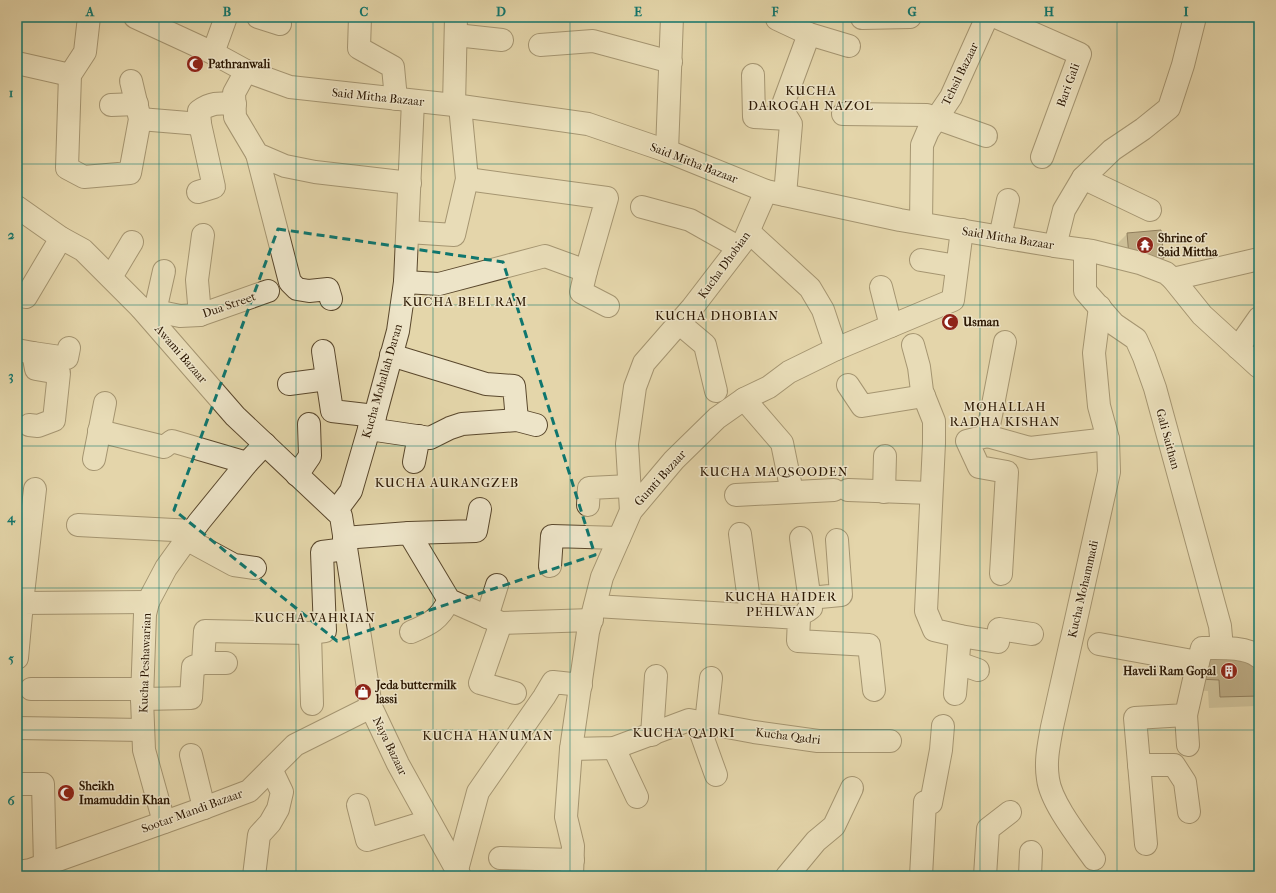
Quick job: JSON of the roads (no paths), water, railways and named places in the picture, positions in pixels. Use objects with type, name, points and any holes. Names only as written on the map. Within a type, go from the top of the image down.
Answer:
[{"type":"street","points":[[89,17],[85,52],[70,75],[67,168],[84,177],[130,173],[138,112],[131,81]]},
{"type":"street","name":"Said Mitha Bazaar","points":[[134,17],[213,52],[246,71],[290,87],[457,106],[588,124],[775,193],[921,223],[1084,250],[1140,263],[1166,274],[1173,279]]},
{"type":"street","points":[[213,52],[226,17]]},
{"type":"street","points":[[258,17],[280,24]]},
{"type":"street","name":"Kucha Mohallah Daran","points":[[336,511],[351,491],[398,331],[406,282],[410,183],[404,100],[393,67],[359,48],[360,17]]},
{"type":"street","points":[[667,152],[672,17]]},
{"type":"street","points":[[862,18],[910,17]]},
{"type":"street","name":"Tehsil Bazaar","points":[[921,223],[922,145],[928,131],[952,97],[987,17]]},
{"type":"street","name":"Bari Gali","points":[[996,17],[1080,54],[1042,157]]},
{"type":"street","points":[[1055,246],[1064,210],[1083,178],[1112,150],[1143,129],[1169,108],[1195,17]]},
{"type":"street","points":[[777,19],[809,34],[849,46]]},
{"type":"street","points":[[408,232],[454,235],[467,179],[457,106],[456,26],[502,40]]},
{"type":"street","points":[[775,193],[791,124],[781,110],[809,34]]},
{"type":"street","points":[[540,45],[593,41],[671,62]]},
{"type":"street","points":[[17,63],[70,75]]},
{"type":"street","points":[[246,71],[234,93],[235,117],[257,154],[290,282],[297,289],[328,289],[331,300]]},
{"type":"street","points":[[753,75],[754,117],[788,119]]},
{"type":"street","points":[[198,192],[214,187],[200,124],[199,111],[206,106],[218,102],[235,104]]},
{"type":"street","points":[[110,105],[200,124]]},
{"type":"street","points":[[843,114],[926,115],[986,136]]},
{"type":"street","points":[[257,154],[285,166],[315,172],[410,183]]},
{"type":"street","points":[[1083,178],[1150,210]]},
{"type":"street","points":[[467,179],[607,198],[580,292],[608,306]]},
{"type":"street","name":"Kucha Dhobian","points":[[631,511],[627,444],[635,387],[644,363],[692,308],[743,240],[775,193]]},
{"type":"street","points":[[1000,237],[1008,200]]},
{"type":"street","name":"Awami Bazaar","points":[[17,207],[61,238],[83,250],[148,310],[236,416],[336,511]]},
{"type":"street","points":[[642,207],[690,220],[743,240],[810,288],[822,310],[836,349]]},
{"type":"street","name":"Gumti Bazaar","points":[[572,868],[573,846],[566,816],[571,749],[588,632],[602,577],[631,511],[674,460],[717,418],[744,399],[769,386],[789,372],[836,349],[953,300],[962,230]]},
{"type":"street","points":[[200,315],[197,280],[203,235]]},
{"type":"street","points":[[26,297],[61,238]]},
{"type":"street","points":[[111,277],[132,242]]},
{"type":"street","name":"Gali Saithan","points":[[1084,250],[1086,291],[1114,324],[1136,339],[1155,388],[1220,626],[1222,648]]},
{"type":"street","points":[[406,282],[439,284],[545,256],[586,271]]},
{"type":"street","points":[[1259,259],[1173,279],[1202,315],[1259,367]]},
{"type":"street","points":[[921,260],[957,266]]},
{"type":"street","points":[[148,310],[164,271]]},
{"type":"street","points":[[881,287],[892,326]]},
{"type":"street","name":"Dua Street","points":[[148,310],[180,316],[200,315],[268,291]]},
{"type":"street","name":"Kucha Mohammadi","points":[[1094,859],[1053,796],[1048,780],[1047,756],[1052,726],[1109,472],[1108,439],[1099,406],[1094,352],[1100,307]]},
{"type":"street","points":[[1238,348],[1259,318]]},
{"type":"street","points":[[679,323],[705,345],[716,391]]},
{"type":"street","points":[[988,436],[1005,342]]},
{"type":"street","points":[[913,345],[919,367],[922,391],[934,421],[926,611],[934,630],[960,636],[998,642],[999,629],[1032,634]]},
{"type":"street","points":[[25,352],[67,358],[69,348]]},
{"type":"street","points":[[324,350],[332,411],[430,438],[462,424],[527,422],[514,386],[486,384],[391,355]]},
{"type":"street","points":[[25,352],[36,369],[59,373],[54,420],[38,426],[29,425]]},
{"type":"street","points":[[289,384],[327,378]]},
{"type":"street","points":[[848,385],[862,406],[924,396]]},
{"type":"street","points":[[744,399],[782,444],[792,492]]},
{"type":"street","points":[[94,459],[105,404]]},
{"type":"street","points":[[297,475],[310,456],[309,424]]},
{"type":"street","points":[[99,431],[164,448],[172,441],[247,463]]},
{"type":"street","points":[[414,462],[419,436]]},
{"type":"street","points":[[934,443],[967,441],[988,436],[1030,448],[1108,439]]},
{"type":"street","points":[[967,441],[978,468],[1007,472],[1001,574]]},
{"type":"street","name":"Kucha Peshawarian","points":[[164,822],[144,750],[142,694],[145,614],[148,602],[166,568],[247,463],[265,444]]},
{"type":"street","points":[[884,492],[885,456]]},
{"type":"street","points":[[588,505],[589,488],[630,486]]},
{"type":"street","points":[[17,658],[36,489]]},
{"type":"street","points":[[736,495],[841,490],[931,493]]},
{"type":"street","points":[[204,663],[205,631],[310,633],[325,631],[322,552],[345,543],[409,533],[476,531],[480,510]]},
{"type":"street","name":"Naya Bazaar","points":[[336,511],[341,516],[371,707],[398,764],[458,873]]},
{"type":"street","points":[[78,525],[191,536],[234,564],[255,568]]},
{"type":"street","points":[[409,533],[448,600],[494,620],[593,613],[751,615],[799,618],[811,608],[801,538]]},
{"type":"street","points":[[740,534],[751,615]]},
{"type":"street","points":[[550,566],[552,536],[619,538]]},
{"type":"street","points":[[809,598],[841,594],[837,540]]},
{"type":"street","points":[[497,585],[494,620],[480,683],[515,693]]},
{"type":"street","points":[[411,632],[429,624],[443,613],[448,600]]},
{"type":"street","points":[[22,603],[148,602]]},
{"type":"street","points":[[799,618],[798,641],[869,645],[874,690]]},
{"type":"street","points":[[310,633],[312,704]]},
{"type":"street","points":[[954,694],[960,636]]},
{"type":"street","points":[[1099,644],[1198,662]]},
{"type":"street","points":[[1188,745],[1186,715],[1202,648],[1222,648],[1253,652],[1259,657]]},
{"type":"street","points":[[31,689],[142,694],[191,698],[193,667],[204,663],[226,663]]},
{"type":"street","points":[[958,663],[978,670]]},
{"type":"street","points":[[652,735],[656,676]]},
{"type":"street","points":[[711,678],[701,723],[716,775]]},
{"type":"street","points":[[458,873],[478,792],[553,682],[581,685]]},
{"type":"street","name":"Sootar Mandi Bazaar","points":[[31,871],[248,791],[295,745],[371,707]]},
{"type":"street","points":[[1146,844],[1135,718],[1186,715]]},
{"type":"street","name":"Kucha Qadri","points":[[571,749],[614,748],[690,720],[754,732],[818,741],[890,741]]},
{"type":"street","points":[[921,876],[925,802],[930,803],[941,750],[943,726]]},
{"type":"street","points":[[17,728],[143,730]]},
{"type":"street","points":[[614,748],[637,797]]},
{"type":"street","points":[[191,755],[204,808]]},
{"type":"street","points":[[1139,765],[1174,765],[1185,782],[1189,812]]},
{"type":"street","points":[[254,876],[259,836],[270,823],[278,809],[282,792],[271,769]]},
{"type":"street","points":[[17,784],[43,784],[31,871]]},
{"type":"street","points":[[787,876],[816,841],[834,826],[852,788]]},
{"type":"street","points":[[358,805],[367,840],[429,821]]},
{"type":"street","points":[[985,876],[988,829],[1010,812]]},
{"type":"street","points":[[1030,876],[1031,852]]},
{"type":"street","points":[[500,858],[572,868]]},
{"type":"place","name":"Pathranwali","points":[[195,64]]},
{"type":"place","name":"Shrine of Said Mittha","points":[[1145,245]]},
{"type":"place","name":"Usman","points":[[950,322]]},
{"type":"place","name":"Haveli Ram Gopal","points":[[1229,671]]},
{"type":"place","name":"Jeda buttermilk lassi","points":[[363,692]]},
{"type":"place","name":"Sheikh Imamuddin Khan","points":[[66,793]]},
{"type":"district","name":"KUCHA DAROGAH NAZOL","points":[[811,98]]},
{"type":"district","name":"KUCHA BELI RAM","points":[[465,301]]},
{"type":"district","name":"KUCHA DHOBIAN","points":[[717,315]]},
{"type":"district","name":"MOHALLAH RADHA KISHAN","points":[[1005,414]]},
{"type":"district","name":"KUCHA MAQSOODEN","points":[[774,471]]},
{"type":"district","name":"KUCHA AURANGZEB","points":[[447,482]]},
{"type":"district","name":"KUCHA HAIDER PEHLWAN","points":[[781,604]]},
{"type":"district","name":"KUCHA VAHRIAN","points":[[315,617]]},
{"type":"district","name":"KUCHA QADRI","points":[[684,732]]},
{"type":"district","name":"KUCHA HANUMAN","points":[[488,735]]}]
